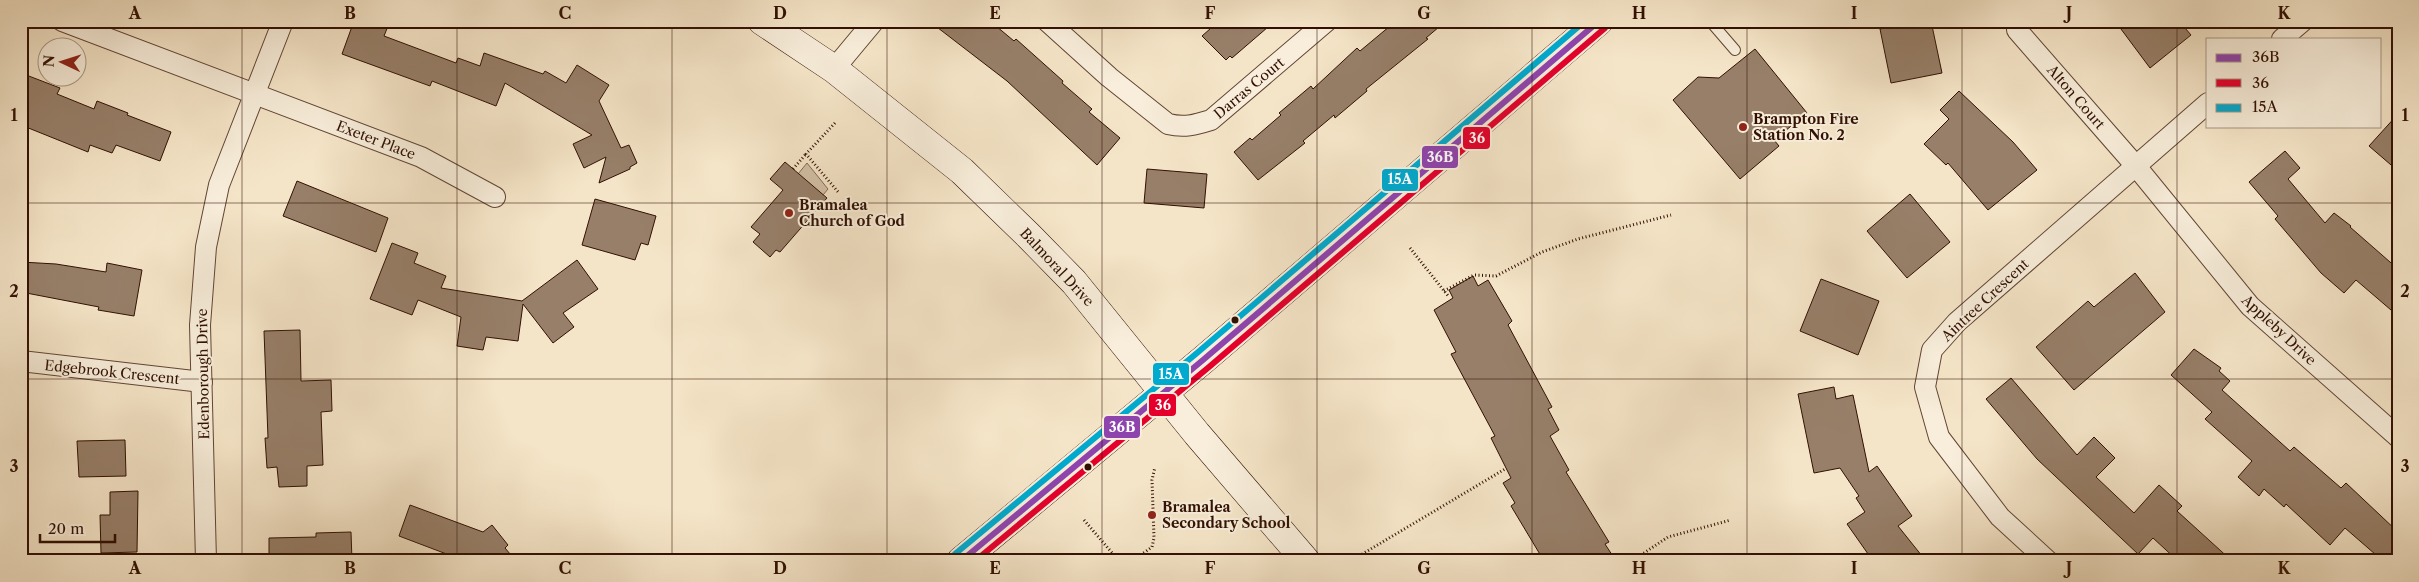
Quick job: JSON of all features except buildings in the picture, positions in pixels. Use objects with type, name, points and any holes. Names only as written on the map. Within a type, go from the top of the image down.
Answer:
[{"type":"main road","name":"Balmoral Drive","points":[[762,21],[834,69],[962,171],[1016,223],[1074,282],[1164,393],[1306,561]]},
{"type":"main road","points":[[961,561],[1164,393],[1598,21]]},
{"type":"street","points":[[62,21],[253,94]]},
{"type":"street","name":"Edenborough Drive","points":[[206,561],[200,325],[206,247],[219,185],[283,21]]},
{"type":"street","points":[[834,69],[874,21]]},
{"type":"street","name":"Darras Court","points":[[1047,21],[1116,83],[1168,124],[1180,127],[1194,126],[1211,120],[1327,21]]},
{"type":"street","points":[[2283,38],[2303,21]]},
{"type":"street","name":"Alton Court","points":[[2017,30],[2135,165]]},
{"type":"street","name":"Exeter Place","points":[[253,94],[420,157],[494,197]]},
{"type":"street","name":"Aintree Crescent","points":[[2048,561],[2000,517],[1939,437],[1925,387],[1932,350],[1957,322],[2206,105]]},
{"type":"street","name":"Appleby Drive","points":[[2135,165],[2250,306],[2398,437]]},
{"type":"street","name":"Edgebrook Crescent","points":[[21,361],[202,382]]},
{"type":"lane","points":[[1710,21],[1735,50]]},
{"type":"path","points":[[793,169],[835,123]]},
{"type":"path","points":[[806,154],[839,194]]},
{"type":"path","points":[[1444,291],[1474,275],[1496,276],[1542,252],[1578,239],[1671,215]]},
{"type":"path","points":[[1410,248],[1449,297]]},
{"type":"path","points":[[1132,561],[1152,547],[1154,538],[1152,480],[1155,467]]},
{"type":"path","points":[[1359,556],[1505,470]]},
{"type":"path","points":[[1084,520],[1119,561]]},
{"type":"path","points":[[1632,561],[1668,537],[1731,520]]},
{"type":"shaded area","points":[[807,163],[828,189],[823,195],[798,174]]},
{"type":"transit line","name":"15A","points":[[955,554],[1197,353],[1585,21]]},
{"type":"transit line","name":"36B","points":[[961,561],[1203,360],[1599,21]]},
{"type":"transit line","name":"36","points":[[975,561],[1209,367],[1605,28]]},
{"type":"place","name":"Brampton Fire Station No. 2","points":[[1743,127]]},
{"type":"place","name":"Bramalea Church of God","points":[[789,213]]},
{"type":"place","name":"Bramalea Secondary School","points":[[1152,515]]}]
